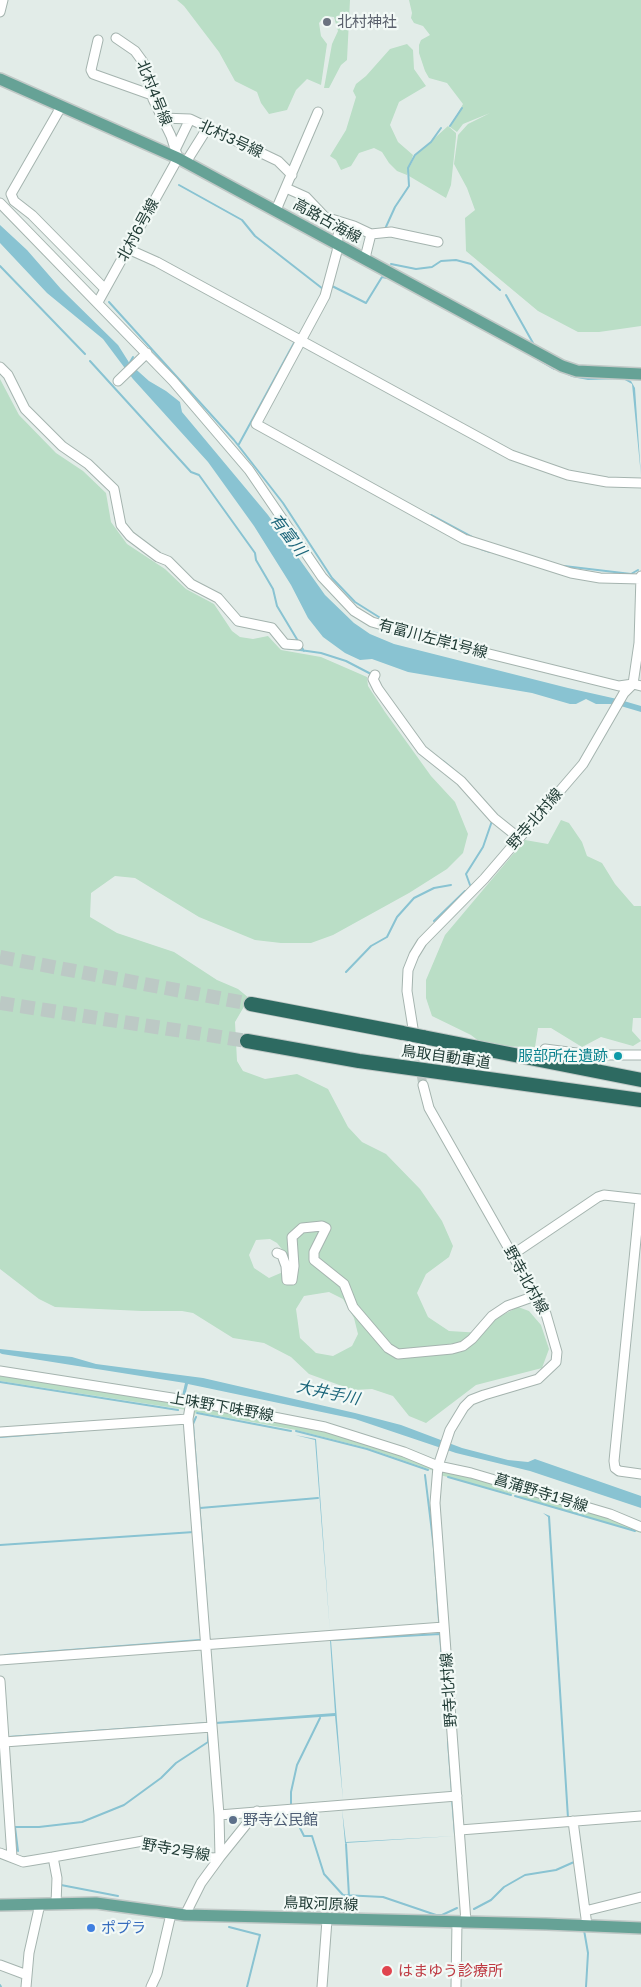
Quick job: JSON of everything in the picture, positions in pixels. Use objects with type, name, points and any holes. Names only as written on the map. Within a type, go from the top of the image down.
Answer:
[{"type":"highway","name":"鳥取自動車道","points":[[250,1004],[403,1033],[419,1042],[499,1053],[641,1080]]},
{"type":"highway","name":"鳥取自動車道","points":[[247,1041],[359,1061],[641,1100]]},
{"type":"highway","points":[[499,1053],[641,1071]]},
{"type":"highway","points":[[616,1097],[641,1108]]},
{"type":"main road","name":"高路古海線","points":[[0,79],[180,157],[562,366],[585,372],[641,374]]},
{"type":"main road","name":"鳥取河原線","points":[[0,1905],[96,1902],[184,1915],[641,1928]]},
{"type":"street","points":[[0,12],[4,0]]},
{"type":"street","name":"北村4号線","points":[[116,38],[136,51],[143,62],[152,95],[180,157]]},
{"type":"street","points":[[98,40],[91,70],[93,74],[152,95]]},
{"type":"street","points":[[61,107],[11,194],[14,201],[32,216],[105,289]]},
{"type":"street","points":[[276,210],[318,112]]},
{"type":"street","name":"北村3号線","points":[[162,118],[190,119],[278,161],[292,175]]},
{"type":"street","points":[[180,157],[190,119]]},
{"type":"street","points":[[180,157],[208,127]]},
{"type":"street","name":"北村6号線","points":[[98,302],[180,157]]},
{"type":"street","points":[[286,188],[306,197],[325,217],[371,234],[391,232],[438,242]]},
{"type":"street","points":[[0,203],[98,302]]},
{"type":"street","points":[[340,222],[338,243],[325,296],[256,424],[464,539],[571,573],[600,578],[641,579]]},
{"type":"street","points":[[365,258],[371,234]]},
{"type":"street","points":[[128,249],[157,262],[512,455],[568,474],[607,482],[641,483]]},
{"type":"street","name":"有富川左岸1号線","points":[[98,302],[249,470],[322,577],[354,611],[372,622],[453,645],[619,686],[637,685]]},
{"type":"street","points":[[120,379],[145,354]]},
{"type":"street","points":[[0,368],[8,375],[25,409],[62,446],[88,464],[114,489],[121,525],[130,536],[158,557],[168,561],[191,584],[218,598],[238,621],[272,628],[285,644],[298,645]]},
{"type":"street","points":[[637,685],[640,644],[641,575]]},
{"type":"street","points":[[375,675],[373,679],[378,689],[422,750],[461,781],[494,818],[519,838]]},
{"type":"street","name":"野寺北村線","points":[[419,1042],[407,991],[408,970],[422,942],[484,879],[583,764],[624,693],[637,685]]},
{"type":"street","points":[[545,1049],[592,1055],[641,1054]]},
{"type":"street","name":"野寺北村線","points":[[423,1085],[429,1108],[535,1296],[554,1336],[557,1352],[556,1362],[538,1379],[472,1400],[464,1407],[450,1430],[439,1462],[435,1503],[460,1830],[462,1922],[456,1987]]},
{"type":"street","points":[[641,1194],[614,1461],[614,1468],[619,1471],[641,1474]]},
{"type":"street","points":[[512,1255],[598,1197],[604,1195],[640,1199]]},
{"type":"street","points":[[277,1253],[282,1255],[286,1266],[287,1280],[292,1280],[294,1266],[292,1237],[302,1228],[322,1226],[326,1228],[326,1232],[314,1252],[314,1260],[344,1284],[353,1307],[388,1348],[398,1354],[452,1349],[462,1346],[472,1339],[492,1316],[507,1306],[535,1296]]},
{"type":"street","name":"上味野下味野線","points":[[0,1371],[191,1401],[325,1427],[439,1462]]},
{"type":"street","points":[[191,1401],[188,1419],[219,1815],[220,1857]]},
{"type":"street","points":[[0,1432],[188,1419]]},
{"type":"street","name":"菖蒲野寺1号線","points":[[439,1462],[610,1514],[641,1527]]},
{"type":"street","points":[[0,1660],[444,1627]]},
{"type":"street","points":[[0,1681],[12,1857]]},
{"type":"street","points":[[4,1742],[212,1727]]},
{"type":"street","points":[[219,1815],[457,1796]]},
{"type":"street","points":[[220,1857],[257,1811]]},
{"type":"street","points":[[460,1830],[641,1816]]},
{"type":"street","points":[[573,1821],[587,1925]]},
{"type":"street","name":"野寺2号線","points":[[0,1853],[23,1862],[143,1842],[213,1858],[220,1857]]},
{"type":"street","name":"野寺2号線","points":[[184,1915],[201,1883],[220,1857]]},
{"type":"street","points":[[53,1858],[57,1878],[56,1904]]},
{"type":"street","points":[[585,1911],[641,1897]]},
{"type":"street","points":[[26,1987],[28,1953],[40,1904]]},
{"type":"street","points":[[151,1987],[157,1974],[171,1914]]},
{"type":"street","points":[[322,1987],[327,1920]]},
{"type":"street","points":[[0,1965],[27,1975]]},
{"type":"green space","points":[[177,0],[350,0],[347,60],[341,65],[329,88],[324,88],[332,44],[338,31],[334,17],[325,16],[319,23],[321,36],[327,44],[321,85],[307,79],[296,90],[287,110],[269,114],[261,103],[257,92],[235,81],[219,52],[184,6]]},
{"type":"green space","points":[[409,0],[641,0],[641,326],[599,332],[578,332],[538,311],[466,251],[465,218],[475,210],[467,188],[454,164],[458,135],[468,124],[490,113],[463,124],[457,132],[450,127],[463,104],[447,83],[429,78],[425,71],[419,53],[419,45],[421,40],[430,35],[423,26],[414,23],[411,18],[412,13]]},
{"type":"green space","points":[[407,44],[413,50],[414,69],[426,86],[399,102],[390,125],[398,142],[413,155],[407,175],[397,171],[382,152],[374,148],[359,153],[351,166],[341,170],[336,160],[330,156],[346,130],[356,97],[353,91],[356,84],[366,76],[390,49]]},
{"type":"green space","points":[[448,126],[456,133],[456,137],[451,185],[446,198],[409,176],[409,168],[416,155]]},
{"type":"green space","points":[[0,379],[19,415],[56,453],[83,471],[106,493],[111,522],[127,544],[165,569],[186,589],[214,604],[232,631],[240,637],[253,639],[268,636],[281,650],[321,657],[367,677],[368,686],[385,712],[431,776],[455,802],[468,834],[463,853],[447,869],[409,893],[333,935],[311,943],[281,943],[255,940],[199,917],[135,878],[115,876],[91,893],[90,917],[117,933],[174,952],[217,980],[238,989],[249,998],[235,1022],[237,1061],[243,1071],[265,1079],[297,1074],[328,1089],[348,1127],[362,1142],[386,1154],[420,1189],[442,1221],[453,1246],[449,1257],[426,1274],[417,1293],[428,1317],[449,1331],[482,1333],[495,1319],[518,1307],[529,1311],[541,1325],[549,1349],[542,1368],[476,1385],[426,1423],[409,1416],[393,1396],[372,1389],[353,1390],[309,1374],[291,1357],[264,1343],[233,1338],[193,1313],[182,1311],[55,1307],[39,1299],[0,1269]],"holes":[[[270,1239],[277,1243],[285,1253],[283,1272],[269,1278],[254,1268],[249,1255],[256,1240]],[[329,1292],[343,1299],[354,1318],[358,1334],[352,1346],[333,1356],[316,1353],[300,1338],[296,1309],[304,1296]]]},
{"type":"green space","points":[[561,820],[569,823],[582,842],[587,856],[602,863],[615,884],[634,906],[641,906],[641,1018],[633,1018],[632,1031],[641,1041],[633,1046],[601,1037],[582,1047],[551,1028],[538,1028],[535,1047],[485,1046],[471,1035],[432,1016],[426,998],[426,980],[445,935],[525,840],[548,844]]},
{"type":"green space","points":[[0,1373],[186,1402],[187,1410],[0,1381]]},
{"type":"green space","points":[[192,1405],[341,1434],[434,1466],[434,1471],[367,1448],[296,1430],[196,1412],[194,1417],[191,1416]]},
{"type":"green space","points":[[442,1470],[532,1493],[511,1494],[440,1475]]},
{"type":"green space","points":[[540,1495],[612,1517],[641,1531],[641,1533],[516,1496]]},
{"type":"water","points":[[0,225],[27,250],[61,289],[118,345],[130,364],[149,381],[180,402],[182,412],[268,515],[325,595],[354,623],[370,634],[394,644],[617,699],[641,706],[641,712],[614,704],[596,704],[586,699],[576,704],[570,704],[532,693],[408,672],[372,659],[360,660],[345,653],[323,637],[308,618],[291,585],[254,526],[208,462],[133,379],[103,339],[47,293],[0,243]]},
{"type":"water","points":[[554,369],[571,376],[624,378],[631,381],[635,388],[641,476],[632,384],[623,379],[588,380],[572,377]]},
{"type":"water","points":[[0,1349],[72,1357],[96,1364],[203,1378],[355,1413],[401,1425],[462,1448],[508,1460],[528,1462],[535,1459],[641,1496],[641,1508],[530,1471],[456,1453],[355,1419],[188,1384],[185,1396],[182,1396],[185,1383],[2,1354]]},
{"type":"water","points":[[295,1435],[316,1439],[330,1632],[315,1440]]},
{"type":"water","points":[[543,1513],[550,1516],[569,1818],[567,1818],[548,1517]]},
{"type":"water","points":[[330,1640],[343,1800],[335,1716],[216,1724],[215,1722],[335,1713]]},
{"type":"water","points":[[342,1809],[346,1842],[455,1836],[345,1843]]},
{"type":"waterway","points":[[450,126],[462,108]]},
{"type":"waterway","points":[[385,229],[395,207],[409,186],[408,168],[415,155],[431,142],[441,128]]},
{"type":"waterway","points":[[179,185],[242,220],[255,236],[323,289]]},
{"type":"waterway","points":[[391,264],[416,269],[432,267],[441,261],[456,260],[471,264],[500,290]]},
{"type":"waterway","points":[[0,266],[85,354]]},
{"type":"waterway","points":[[332,286],[366,303],[382,277],[387,278]]},
{"type":"waterway","points":[[506,295],[533,343]]},
{"type":"waterway","name":"有富川","points":[[109,302],[234,440],[283,503],[332,578],[355,602],[382,619],[462,640]]},
{"type":"waterway","points":[[239,444],[294,343]]},
{"type":"waterway","points":[[129,364],[133,357]]},
{"type":"waterway","points":[[537,359],[554,369]]},
{"type":"waterway","points":[[90,361],[191,472],[199,475],[255,553],[256,560],[273,589],[277,606],[304,651]]},
{"type":"waterway","points":[[15,398],[21,410]]},
{"type":"waterway","points":[[114,511],[117,524]]},
{"type":"waterway","points":[[431,515],[472,537]]},
{"type":"waterway","points":[[126,538],[134,544]]},
{"type":"waterway","points":[[481,549],[490,552]]},
{"type":"waterway","points":[[564,566],[631,574],[638,570]]},
{"type":"waterway","points":[[286,648],[321,653],[346,661],[371,674]]},
{"type":"waterway","points":[[443,761],[456,772]]},
{"type":"waterway","points":[[470,885],[466,874],[483,847],[492,821]]},
{"type":"waterway","points":[[346,972],[371,946],[387,937],[397,917],[414,898],[434,888],[451,885]]},
{"type":"waterway","points":[[434,921],[465,891]]},
{"type":"waterway","points":[[0,1382],[178,1410]]},
{"type":"waterway","points":[[197,1413],[291,1431]]},
{"type":"waterway","points":[[196,1417],[193,1424],[206,1594]]},
{"type":"waterway","points":[[0,1437],[77,1431]]},
{"type":"waterway","points":[[296,1431],[367,1449],[428,1470]]},
{"type":"waterway","points":[[425,1475],[434,1549],[439,1621]]},
{"type":"waterway","points":[[448,1477],[511,1495]]},
{"type":"waterway","points":[[515,1496],[635,1531]]},
{"type":"waterway","points":[[200,1508],[318,1498]]},
{"type":"waterway","points":[[0,1545],[194,1532]]},
{"type":"waterway","points":[[332,1640],[440,1634],[447,1726]]},
{"type":"waterway","points":[[5,1655],[200,1640]]},
{"type":"waterway","points":[[291,1805],[291,1792],[297,1765],[320,1718]]},
{"type":"waterway","points":[[8,1737],[208,1723]]},
{"type":"waterway","points":[[18,1851],[15,1827],[39,1827],[82,1822],[124,1805],[161,1778],[176,1763],[208,1742],[208,1735]]},
{"type":"waterway","points":[[448,1742],[452,1792]]},
{"type":"waterway","points":[[452,1799],[455,1834]]},
{"type":"waterway","points":[[292,1812],[304,1836],[312,1836],[324,1874],[343,1895],[383,1897],[436,1915],[442,1915],[457,1908]]},
{"type":"waterway","points":[[346,1844],[349,1896]]},
{"type":"waterway","points":[[474,1909],[491,1900],[504,1887],[525,1875],[556,1870],[574,1862],[574,1860]]},
{"type":"waterway","points":[[61,1885],[118,1896]]},
{"type":"waterway","points":[[229,1927],[260,1935],[247,1987]]},
{"type":"waterway","points":[[584,1930],[588,1953],[586,1987]]},
{"type":"tunnel","points":[[0,957],[251,1004]]},
{"type":"tunnel","points":[[0,1003],[247,1041]]},
{"type":"tunnel","points":[[416,1047],[423,1085]]},
{"type":"place","name":"北村神社","points":[[327,22]]},
{"type":"place","name":"服部所在遺跡","points":[[618,1056]]},
{"type":"place","name":"野寺公民館","points":[[233,1820]]},
{"type":"place","name":"ポプラ","points":[[91,1928]]},
{"type":"place","name":"はまゆう診療所","points":[[387,1971]]},
{"type":"water label","name":"大井手川","points":[[328,1393]]}]
